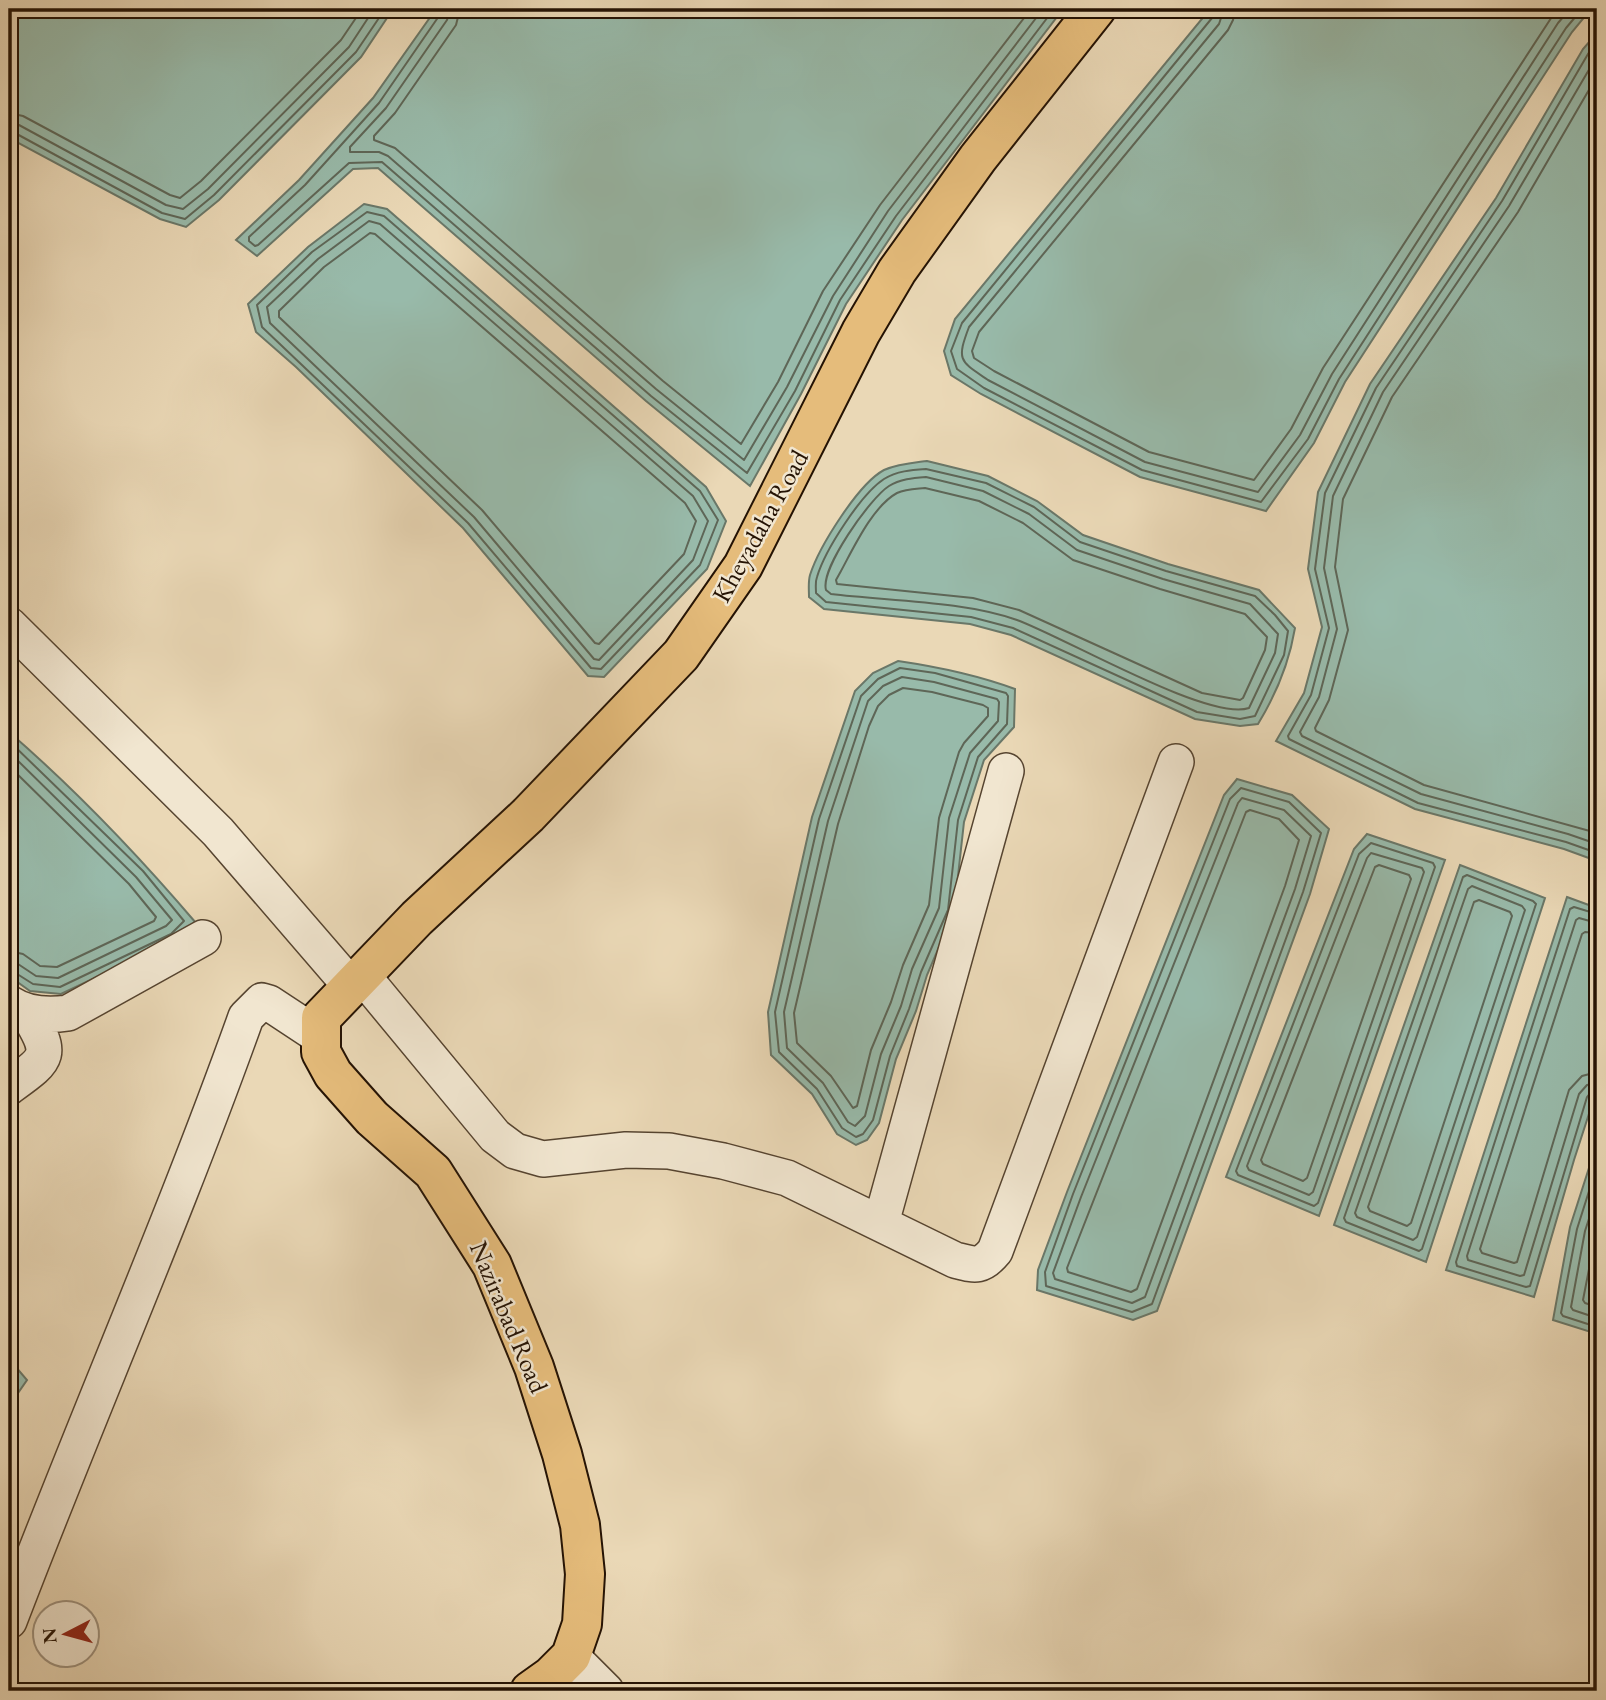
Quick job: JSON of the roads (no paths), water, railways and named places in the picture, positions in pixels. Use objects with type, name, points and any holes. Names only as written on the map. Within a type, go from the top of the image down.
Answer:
[{"type":"main road","name":"Kheyadaha Road","points":[[338,1003],[417,918],[528,815],[681,655],[743,566],[861,332],[897,271],[978,158],[1096,9]]},
{"type":"main road","name":"Nazirabad Road","points":[[338,1003],[321,1052],[333,1073],[372,1118],[433,1172],[466,1221],[492,1265],[534,1367],[562,1454],[580,1525],[585,1574],[582,1624],[571,1656],[551,1676],[530,1691]]},
{"type":"street","points":[[9,625],[218,832],[338,1003],[515,1151],[543,1159],[626,1150],[669,1151],[723,1161],[788,1178],[955,1260],[974,1265],[986,1261],[995,1251],[1175,762]]},
{"type":"street","points":[[881,1223],[1006,771]]},
{"type":"street","points":[[18,1007],[49,1016],[68,1013],[203,938]]},
{"type":"street","points":[[9,1618],[157,1252],[246,1017],[262,1001],[338,1003]]},
{"type":"street","points":[[9,1087],[40,1065],[45,1050],[43,1038],[18,1007]]},
{"type":"street","points":[[571,1656],[606,1691]]},
{"type":"water","points":[[9,9],[393,9],[361,57],[219,200],[186,227],[160,219],[9,138]]},
{"type":"water","points":[[436,9],[1063,9],[902,220],[846,304],[801,394],[750,486],[646,401],[378,168],[353,169],[257,256],[236,240],[299,180],[373,98]]},
{"type":"water","points":[[1210,9],[1591,9],[1572,32],[1345,382],[1314,443],[1266,511],[1140,477],[981,394],[951,375],[944,351],[955,319]]},
{"type":"water","points":[[1597,33],[1597,861],[1564,849],[1415,809],[1276,741],[1304,693],[1322,627],[1308,569],[1318,492],[1370,384],[1496,198],[1583,49]]},
{"type":"water","points":[[364,204],[387,209],[706,487],[726,521],[707,569],[604,677],[588,676],[463,528],[256,332],[248,304],[308,247]]},
{"type":"water","points":[[927,461],[988,476],[1037,501],[1083,535],[1168,564],[1259,590],[1295,628],[1281,678],[1258,724],[1240,726],[1195,719],[1011,635],[970,624],[824,609],[809,597],[810,575],[815,563],[841,517],[863,488],[884,470]]},
{"type":"water","points":[[898,661],[958,672],[1015,689],[1014,727],[984,760],[964,822],[954,912],[896,1059],[879,1123],[867,1140],[856,1145],[837,1134],[812,1094],[771,1055],[768,1012],[812,817],[855,691],[873,673]]},
{"type":"water","points":[[9,732],[106,824],[196,923],[175,940],[61,994],[30,991],[9,976]]},
{"type":"water","points":[[1237,779],[1292,795],[1329,829],[1310,894],[1157,1311],[1133,1320],[1037,1290],[1038,1270],[1224,795]]},
{"type":"water","points":[[1367,834],[1445,860],[1319,1216],[1226,1177],[1354,849]]},
{"type":"water","points":[[1460,865],[1545,898],[1426,1262],[1334,1225]]},
{"type":"water","points":[[1567,897],[1597,908],[1597,1089],[1534,1297],[1446,1270]]},
{"type":"water","points":[[1597,1143],[1597,1334],[1553,1320],[1570,1227]]},
{"type":"water","points":[[9,1359],[27,1380],[9,1406]]}]
